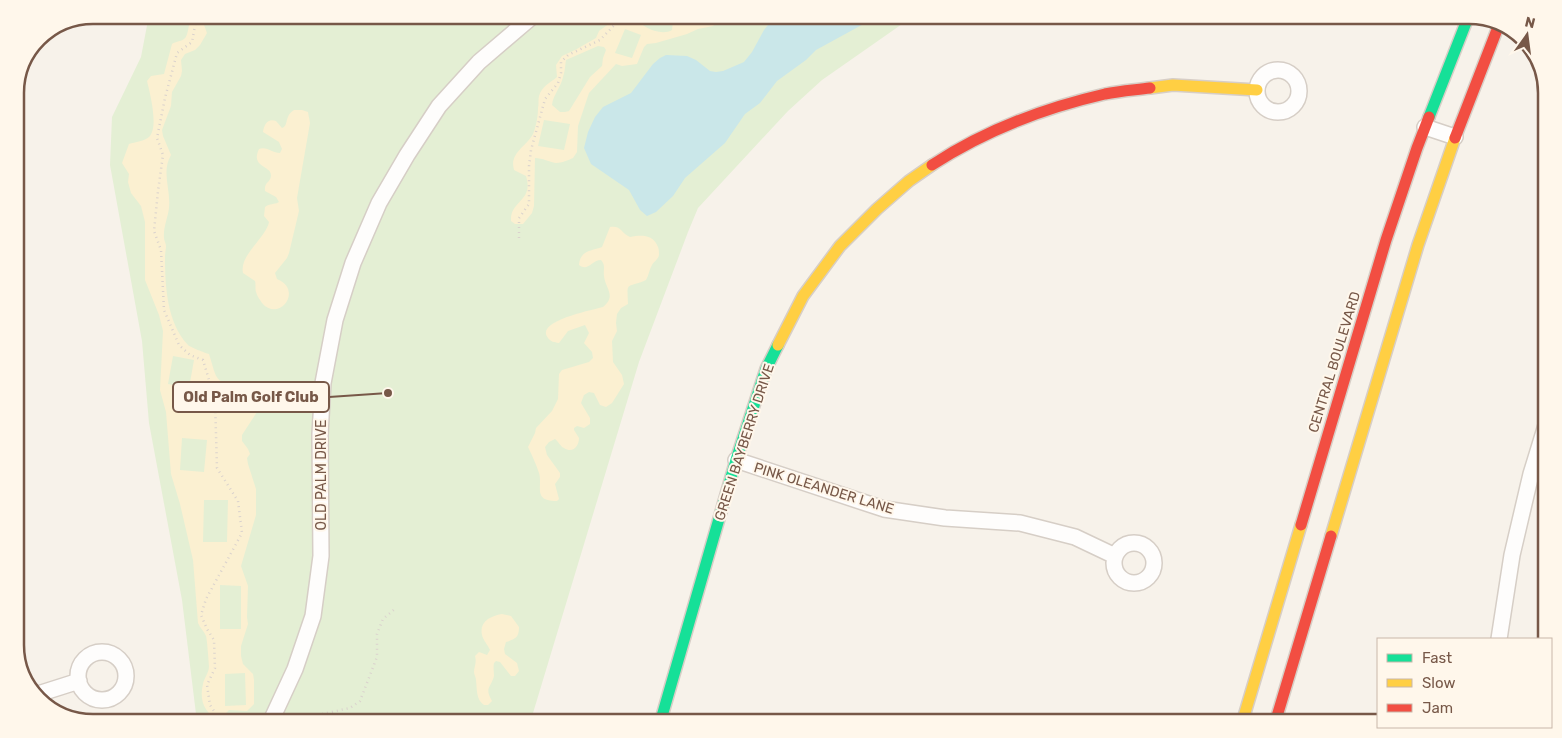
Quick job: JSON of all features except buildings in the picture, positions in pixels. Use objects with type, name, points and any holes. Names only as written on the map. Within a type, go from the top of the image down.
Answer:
[{"type":"street","name":"OLD PALM DRIVE","points":[[274,714],[295,669],[313,616],[321,556],[320,434],[324,383],[335,320],[353,263],[379,203],[407,154],[439,106],[479,62],[523,24]]},
{"type":"street","name":"CENTRAL BOULEVARD","points":[[1245,714],[1386,240],[1425,127],[1465,24]]},
{"type":"street","points":[[1278,714],[1418,245],[1455,138],[1497,30]]},
{"type":"street","name":"GREEN BAYBERRY DRIVE","points":[[663,714],[736,460],[766,369],[803,296],[840,246],[877,209],[909,181],[949,154],[996,130],[1047,110],[1106,94],[1172,85],[1257,90]]},
{"type":"street","points":[[1425,127],[1455,138]]},
{"type":"street","points":[[1498,638],[1512,555],[1538,453]]},
{"type":"street","name":"PINK OLEANDER LANE","points":[[736,460],[884,509],[945,518],[1020,523],[1075,537],[1115,556]]},
{"type":"street","points":[[43,693],[78,681]]},
{"type":"path","points":[[195,24],[192,42],[177,53],[157,138],[163,155],[154,231],[161,250],[164,310],[179,345],[190,355],[203,360],[214,400],[217,468],[238,501],[242,533],[206,599],[201,615],[214,640],[215,668],[207,685],[210,705],[216,714]]},
{"type":"path","points":[[519,238],[519,218],[529,204],[531,150],[545,99],[558,83],[561,74],[561,62],[568,55],[600,40],[615,24]]},
{"type":"path","points":[[322,714],[350,708],[360,701],[376,657],[377,634],[383,619],[396,608]]},
{"type":"green space","points":[[147,24],[902,24],[822,80],[788,111],[698,208],[639,362],[533,714],[196,714],[182,600],[149,423],[142,341],[110,165],[112,117],[141,57]]},
{"type":"sand","points":[[190,24],[204,24],[207,33],[200,45],[195,50],[185,54],[181,60],[181,76],[172,92],[171,106],[162,130],[171,155],[166,174],[169,208],[164,239],[166,246],[167,292],[171,315],[181,336],[188,345],[209,354],[218,379],[243,387],[247,396],[257,407],[257,412],[242,435],[242,441],[250,454],[247,458],[248,464],[256,489],[256,515],[241,566],[248,586],[248,624],[241,646],[241,656],[243,664],[253,674],[254,704],[247,711],[229,710],[225,714],[210,714],[202,701],[203,684],[209,664],[206,636],[198,623],[193,560],[171,474],[166,412],[160,390],[163,331],[159,315],[145,280],[145,222],[141,206],[131,193],[128,182],[129,174],[122,163],[129,144],[145,140],[152,133],[154,118],[147,81],[151,76],[164,74],[172,44],[186,37]],"holes":[[[173,356],[194,360],[189,388],[168,384]],[[182,438],[207,440],[204,472],[180,470]],[[204,500],[228,500],[227,542],[203,542]],[[220,585],[241,586],[241,629],[220,629]],[[245,673],[246,705],[225,706],[225,674]]]},
{"type":"sand","points":[[609,24],[642,24],[656,31],[667,32],[672,30],[673,24],[716,24],[687,34],[647,44],[637,64],[622,66],[616,64],[589,93],[578,126],[577,152],[573,158],[556,163],[535,158],[534,206],[532,213],[523,224],[515,224],[511,221],[512,214],[525,196],[528,185],[526,176],[514,170],[513,164],[519,150],[533,134],[537,121],[540,93],[544,87],[557,77],[556,65],[562,56],[596,38],[599,31]],"holes":[[[625,29],[641,35],[632,58],[615,53]],[[598,46],[604,47],[606,50],[602,66],[590,77],[569,111],[560,112],[552,105],[562,81],[566,60]],[[544,120],[570,124],[564,150],[538,146]]]},
{"type":"sand","points":[[294,110],[308,112],[310,123],[297,198],[299,211],[289,253],[275,273],[277,279],[285,284],[289,297],[286,303],[275,309],[269,308],[262,303],[256,293],[255,281],[243,273],[243,266],[249,253],[267,228],[269,222],[264,216],[265,207],[279,202],[276,197],[265,191],[265,186],[271,176],[270,172],[257,160],[259,149],[265,148],[280,153],[282,149],[279,142],[263,132],[264,126],[267,122],[273,120],[282,128],[284,127],[289,115]]},
{"type":"sand","points":[[610,227],[619,228],[630,237],[642,236],[650,238],[656,243],[659,255],[651,267],[646,280],[629,286],[628,304],[621,308],[617,314],[617,331],[612,341],[613,362],[622,375],[624,384],[612,403],[606,407],[600,405],[594,393],[589,392],[584,395],[581,403],[590,418],[590,424],[584,428],[577,426],[574,428],[579,438],[578,444],[573,450],[567,450],[555,439],[545,447],[547,455],[560,473],[560,477],[555,484],[559,499],[557,501],[549,500],[541,496],[539,473],[528,447],[536,428],[552,411],[558,399],[559,374],[562,370],[589,362],[593,358],[592,352],[584,343],[589,333],[585,325],[568,331],[559,343],[550,340],[546,332],[549,326],[566,317],[603,307],[607,303],[610,296],[605,280],[603,262],[601,260],[585,267],[579,265],[584,254],[602,247]]},
{"type":"sand","points":[[502,614],[511,616],[519,627],[518,635],[515,639],[506,642],[504,649],[505,654],[517,663],[519,671],[515,676],[511,676],[500,662],[496,661],[494,663],[494,676],[488,690],[492,701],[488,705],[484,705],[477,694],[474,672],[475,656],[479,652],[487,655],[490,650],[482,635],[484,623],[493,616]]},
{"type":"water","points":[[769,24],[864,24],[816,50],[806,60],[777,81],[760,103],[745,114],[725,143],[685,178],[673,196],[656,212],[647,216],[640,210],[629,190],[591,164],[584,148],[588,132],[595,117],[603,107],[631,93],[653,64],[660,58],[666,55],[687,56],[696,60],[710,71],[723,71],[744,62]]},
{"type":"traffic: fast","points":[[1429,117],[1465,24]]},
{"type":"traffic: fast","points":[[663,714],[736,460],[766,369],[778,345]]},
{"type":"traffic: slow","points":[[1150,88],[1173,85],[1257,90]]},
{"type":"traffic: slow","points":[[1331,536],[1418,245],[1455,138]]},
{"type":"traffic: slow","points":[[778,345],[803,296],[840,246],[877,209],[909,181],[932,165]]},
{"type":"traffic: slow","points":[[1245,714],[1301,525]]},
{"type":"traffic: jam","points":[[1455,138],[1497,30]]},
{"type":"traffic: jam","points":[[932,165],[994,131],[1037,114],[1105,94],[1150,88]]},
{"type":"traffic: jam","points":[[1301,525],[1386,240],[1429,117]]},
{"type":"traffic: jam","points":[[1278,714],[1331,536]]},
{"type":"place","name":"Old Palm Golf Club","points":[[388,393]]}]
